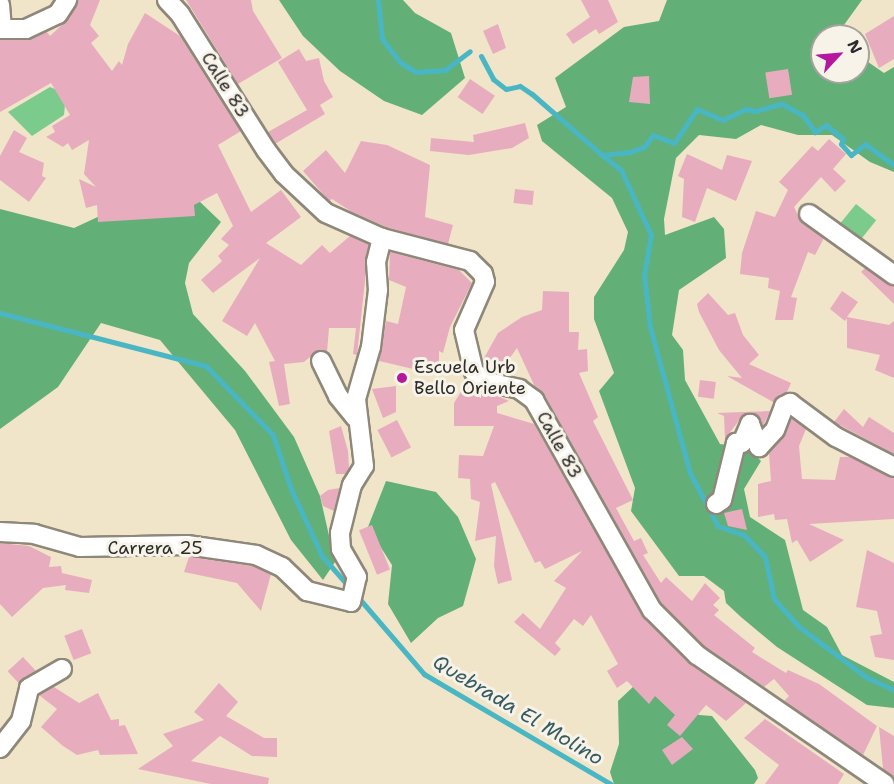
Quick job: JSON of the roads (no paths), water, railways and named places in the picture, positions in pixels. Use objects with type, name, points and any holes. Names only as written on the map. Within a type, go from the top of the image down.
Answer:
[{"type":"street","points":[[0,5],[1,29],[26,29],[58,14],[67,0]]},
{"type":"street","name":"Calle 83","points":[[167,0],[180,14],[284,174],[326,213],[382,238],[470,261],[483,274],[484,282],[464,330],[474,372],[487,382],[519,389],[534,400],[652,610],[696,655],[886,784]]},
{"type":"street","points":[[809,214],[894,275]]},
{"type":"street","name":"Carrera 25","points":[[0,532],[34,534],[80,547],[187,545],[256,555],[282,567],[307,591],[351,602],[357,577],[341,549],[340,533],[352,485],[364,466],[356,418],[356,399],[371,347],[378,290],[376,262],[382,238]]},
{"type":"street","points":[[321,361],[338,396],[356,418]]},
{"type":"street","points":[[716,504],[722,500],[736,442],[742,443],[750,424],[759,447],[775,430],[784,406],[790,403],[836,437],[894,467]]},
{"type":"street","points":[[0,748],[21,722],[28,688],[62,669]]},
{"type":"street","points":[[886,784],[894,777]]},
{"type":"waterway","points":[[378,0],[382,39],[401,63],[416,72],[445,70],[470,51]]},
{"type":"waterway","points":[[481,56],[493,79],[506,89],[520,86],[532,94],[602,155],[630,152],[644,147],[653,135],[674,143],[697,109],[723,120],[746,109],[755,111],[782,104],[803,115],[815,132],[826,125],[843,139],[841,144],[851,155],[865,144],[894,165]]},
{"type":"waterway","points":[[602,155],[621,170],[651,235],[644,275],[650,327],[690,473],[718,526],[744,535],[765,557],[774,599],[798,626],[866,677],[894,690]]},
{"type":"waterway","name":"Quebrada El Molino","points":[[0,313],[206,366],[273,435],[291,489],[322,556],[351,589]]},
{"type":"waterway","name":"Quebrada El Molino","points":[[357,596],[424,674],[611,784]]},
{"type":"place","name":"Escuela Urb Bello Oriente","points":[[402,378]]}]
